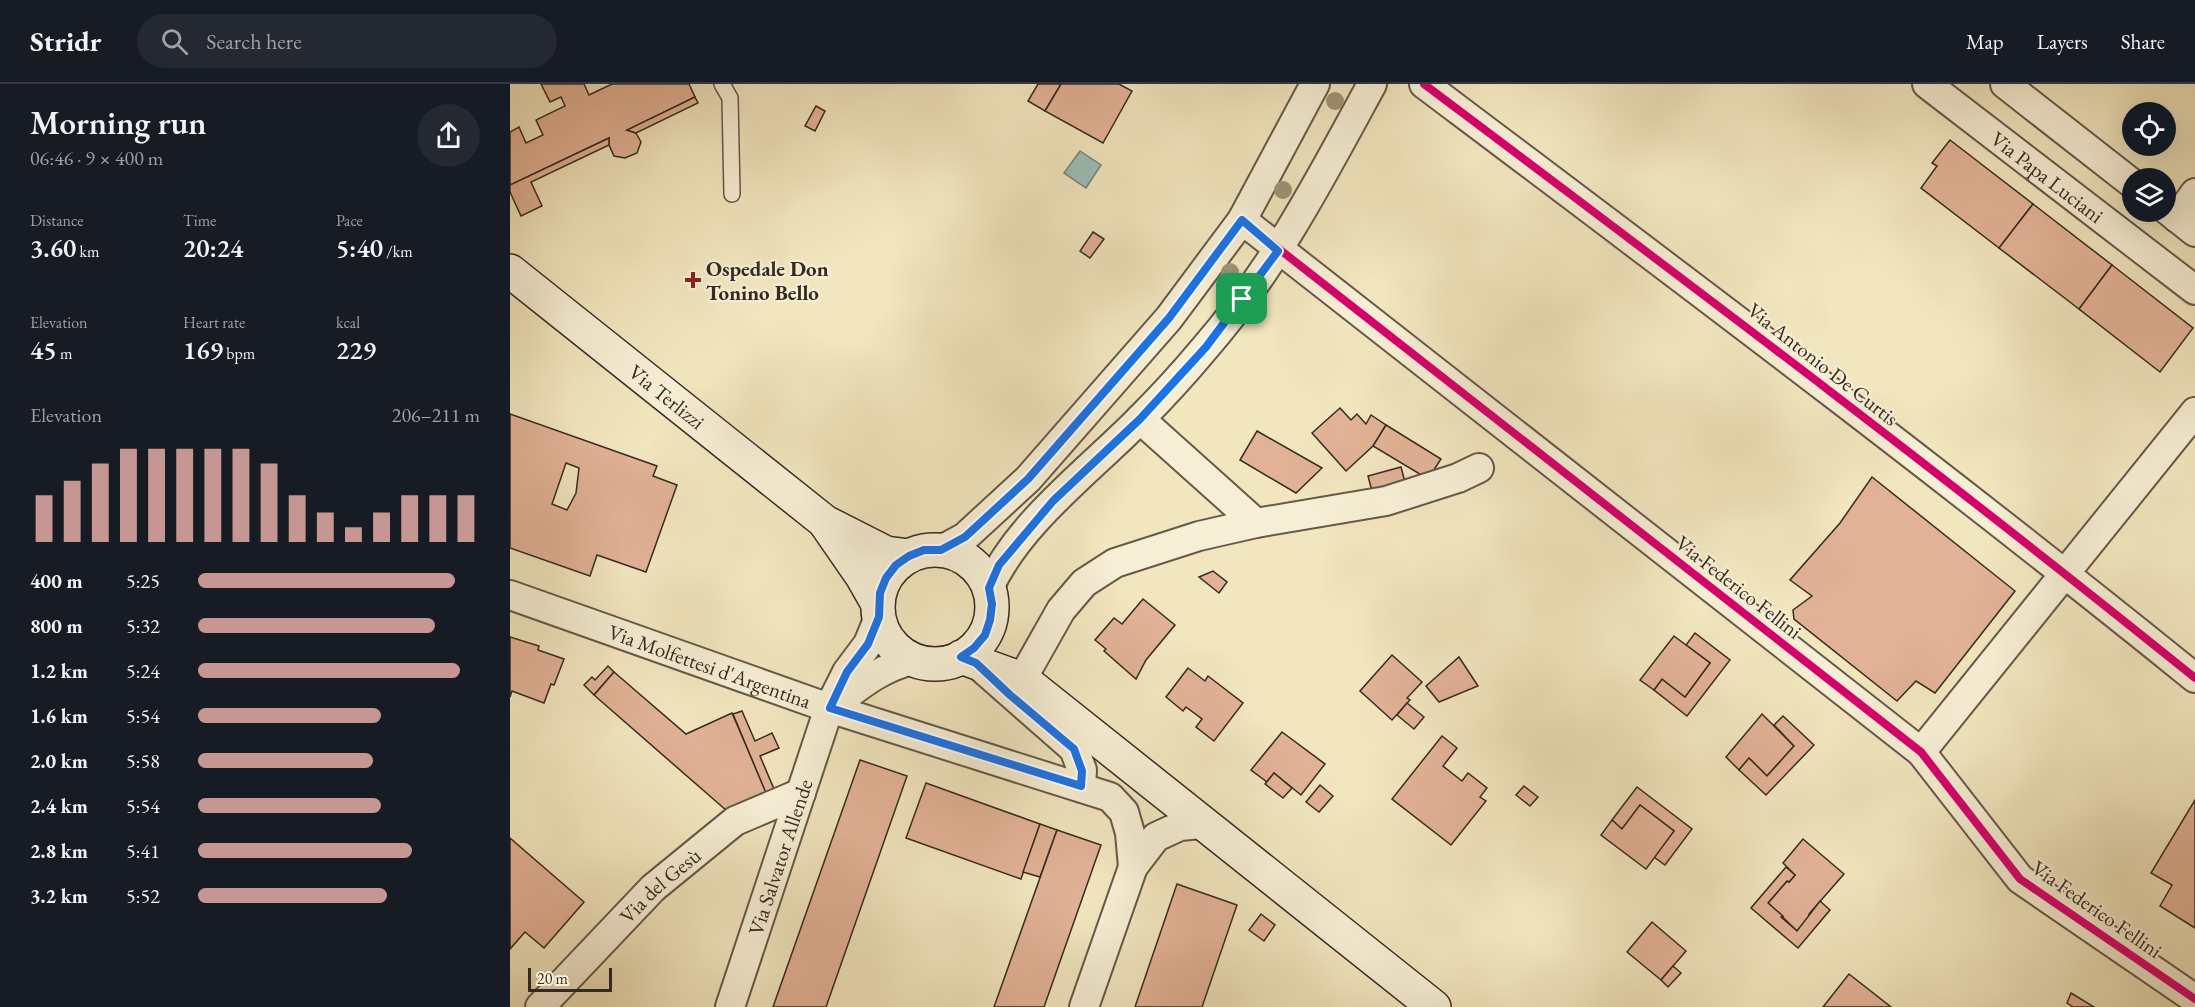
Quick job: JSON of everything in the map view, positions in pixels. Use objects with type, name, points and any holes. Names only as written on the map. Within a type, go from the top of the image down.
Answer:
[{"type":"main road","name":"Via Terlizzi","points":[[510,271],[825,522],[886,553],[909,556]]},
{"type":"main road","name":"Via Terlizzi","points":[[825,522],[862,576],[878,610]]},
{"type":"main road","points":[[969,660],[974,648],[985,635],[990,620],[992,604],[989,588],[982,573],[970,562],[956,554],[941,550],[924,550],[909,556],[896,565],[886,578],[880,593],[878,610],[889,640],[900,652],[914,660],[938,663],[969,660],[1022,679],[1434,1007]]},
{"type":"main road","points":[[990,620],[1022,679]]},
{"type":"street","points":[[941,550],[965,537],[1028,479],[1169,318],[1242,220],[1315,84]]},
{"type":"street","points":[[989,588],[999,565],[1053,501],[1140,419],[1206,347],[1278,251],[1372,84]]},
{"type":"street","name":"Via Antonio De Curtis","points":[[1424,84],[2066,573],[2195,678]]},
{"type":"street","name":"Via Papa Luciani","points":[[1927,84],[2195,290]]},
{"type":"street","points":[[2005,84],[2122,175]]},
{"type":"street","points":[[2179,220],[2195,193]]},
{"type":"street","name":"Via Federico Fellini","points":[[1242,220],[1278,251],[1921,752],[2020,879],[2195,999]]},
{"type":"street","points":[[1921,752],[2195,412]]},
{"type":"street","points":[[1140,419],[1256,522]]},
{"type":"street","points":[[1022,679],[1061,610],[1084,584],[1115,563],[1200,536],[1256,522],[1386,501],[1458,478],[1479,468]]},
{"type":"street","name":"Via Molfettesi d'Argentina","points":[[510,596],[830,708],[1110,797],[1124,812],[1130,833],[1133,867]]},
{"type":"street","name":"Via Salvator Allende","points":[[730,1007],[830,708],[847,672],[868,644],[878,610]]},
{"type":"street","points":[[830,708],[882,670],[914,660]]},
{"type":"street","points":[[969,660],[1074,749],[1082,771],[1081,786]]},
{"type":"street","name":"Via del Gesù","points":[[540,1007],[653,888],[735,821],[801,793]]},
{"type":"street","points":[[1084,1007],[1133,867],[1156,837],[1180,826],[1202,824]]},
{"type":"lane","points":[[722,84],[730,99],[732,194]]},
{"type":"water","points":[[1080,151],[1101,165],[1086,188],[1064,173]]},
{"type":"building","points":[[541,84],[584,84],[589,95],[612,84],[689,84],[695,97],[627,130],[636,133],[641,142],[637,153],[625,158],[614,156],[609,145],[609,138],[510,185],[510,132],[519,127],[526,143],[543,135],[536,120],[565,106],[561,97],[550,102]]},
{"type":"building","points":[[1038,84],[1061,84],[1045,111],[1028,101]]},
{"type":"building","points":[[1061,84],[1119,84],[1132,91],[1103,143],[1045,111]]},
{"type":"building","points":[[695,97],[698,103],[636,133],[627,130]]},
{"type":"building","points":[[816,106],[825,111],[815,131],[805,126]]},
{"type":"building","points":[[609,138],[609,145],[531,182],[542,206],[521,216],[510,192],[510,185]]},
{"type":"building","points":[[1950,140],[2033,204],[1999,248],[1921,188],[1937,166],[1932,163]]},
{"type":"building","points":[[2033,204],[2112,265],[2079,309],[1999,248]]},
{"type":"building","points":[[1093,232],[1104,239],[1090,258],[1080,251]]},
{"type":"building","points":[[2112,265],[2193,328],[2160,372],[2079,309]]},
{"type":"building","points":[[1340,408],[1351,420],[1357,414],[1366,424],[1371,415],[1386,425],[1373,446],[1346,471],[1312,433]]},
{"type":"building","points":[[510,414],[657,466],[653,476],[677,485],[646,572],[597,555],[590,576],[510,548]],"holes":[[[566,463],[579,468],[576,493],[567,510],[552,504]]]},
{"type":"building","points":[[1386,425],[1441,459],[1428,479],[1373,446]]},
{"type":"building","points":[[1257,431],[1322,468],[1296,493],[1240,460]]},
{"type":"building","points":[[1401,467],[1406,486],[1373,495],[1368,476]]},
{"type":"building","points":[[1872,477],[2015,591],[1935,693],[1916,681],[1897,701],[1794,619],[1793,610],[1812,596],[1790,580],[1840,523]]},
{"type":"building","points":[[1213,571],[1227,582],[1219,593],[1199,577]]},
{"type":"building","points":[[1143,599],[1175,625],[1146,660],[1136,679],[1095,640],[1114,618],[1122,624]]},
{"type":"building","points":[[1695,633],[1730,660],[1687,716],[1654,690],[1662,679],[1685,697],[1710,663],[1686,645]]},
{"type":"building","points":[[1674,636],[1710,663],[1685,697],[1662,679],[1654,690],[1640,680]]},
{"type":"building","points":[[510,637],[539,646],[538,650],[564,659],[544,703],[512,691],[510,697]]},
{"type":"building","points":[[1392,655],[1422,682],[1407,698],[1410,700],[1392,720],[1360,691]]},
{"type":"building","points":[[1459,657],[1478,686],[1439,702],[1426,686]]},
{"type":"building","points":[[608,666],[614,672],[594,695],[584,685],[592,677],[595,680]]},
{"type":"building","points":[[1188,668],[1205,681],[1208,676],[1243,703],[1214,741],[1196,727],[1202,719],[1186,707],[1183,711],[1166,697]]},
{"type":"building","points":[[614,672],[686,734],[732,713],[768,796],[727,811],[594,695]]},
{"type":"building","points":[[1407,703],[1424,717],[1414,729],[1397,715]]},
{"type":"building","points":[[742,711],[755,741],[772,733],[779,748],[760,756],[774,789],[766,793],[733,714]]},
{"type":"building","points":[[1762,714],[1794,746],[1767,776],[1749,758],[1739,770],[1726,757]]},
{"type":"building","points":[[1783,716],[1814,745],[1766,795],[1739,770],[1749,758],[1767,776],[1794,746],[1774,725]]},
{"type":"building","points":[[1282,732],[1325,764],[1301,795],[1274,773],[1267,782],[1251,770]]},
{"type":"building","points":[[1442,736],[1457,748],[1443,766],[1462,781],[1468,773],[1487,788],[1480,797],[1486,801],[1451,845],[1392,799]]},
{"type":"building","points":[[860,760],[907,776],[826,1007],[773,1007]]},
{"type":"building","points":[[1274,773],[1292,788],[1283,798],[1265,784]]},
{"type":"building","points":[[926,783],[1040,824],[1021,879],[906,838]]},
{"type":"building","points":[[1320,785],[1333,796],[1319,812],[1306,802]]},
{"type":"building","points":[[1524,786],[1538,797],[1530,806],[1516,795]]},
{"type":"building","points":[[1637,787],[1692,829],[1665,865],[1654,857],[1674,831],[1640,805],[1622,829],[1612,820]]},
{"type":"building","points":[[2195,800],[2195,928],[2160,906],[2172,885],[2151,873]]},
{"type":"building","points":[[1640,805],[1674,831],[1646,869],[1601,835],[1612,820],[1622,829]]},
{"type":"building","points":[[1040,824],[1057,830],[1040,877],[1023,872]]},
{"type":"building","points":[[1057,830],[1101,845],[1044,1007],[994,1007]]},
{"type":"building","points":[[510,838],[584,902],[544,948],[525,932],[510,949]]},
{"type":"building","points":[[1803,839],[1844,874],[1797,931],[1768,903],[1795,875],[1783,863]]},
{"type":"building","points":[[1786,867],[1795,875],[1768,903],[1783,916],[1781,917],[1797,931],[1820,901],[1830,910],[1798,948],[1751,908]]},
{"type":"building","points":[[1177,884],[1237,905],[1202,1007],[1135,1007]]},
{"type":"building","points":[[1261,914],[1275,925],[1264,941],[1249,930]]},
{"type":"building","points":[[1652,922],[1686,951],[1661,980],[1627,952]]},
{"type":"building","points":[[1673,966],[1681,973],[1668,987],[1661,980]]},
{"type":"building","points":[[1849,974],[1891,1007],[1823,1007]]},
{"type":"building","points":[[2071,993],[2094,1007],[2073,1007],[2067,1003]]},
{"type":"cycle path","points":[[1424,84],[1909,452],[2195,678]]},
{"type":"cycle path","points":[[1242,220],[1921,752],[2020,879],[2195,999]]},
{"type":"place","name":"Ospedale Don Tonino Bello","points":[[693,280]]},
{"type":"route","points":[[1242,220],[1278,251],[1242,299],[1206,347],[1140,419],[1053,501],[999,565],[989,588],[992,604],[985,635],[974,648],[961,657],[976,663],[1074,749],[1082,771],[1081,786],[830,708],[847,672],[868,644],[879,617],[880,593],[886,578],[896,565],[909,556],[924,550],[941,550],[965,537],[1028,479],[1169,318],[1242,220]]}]
